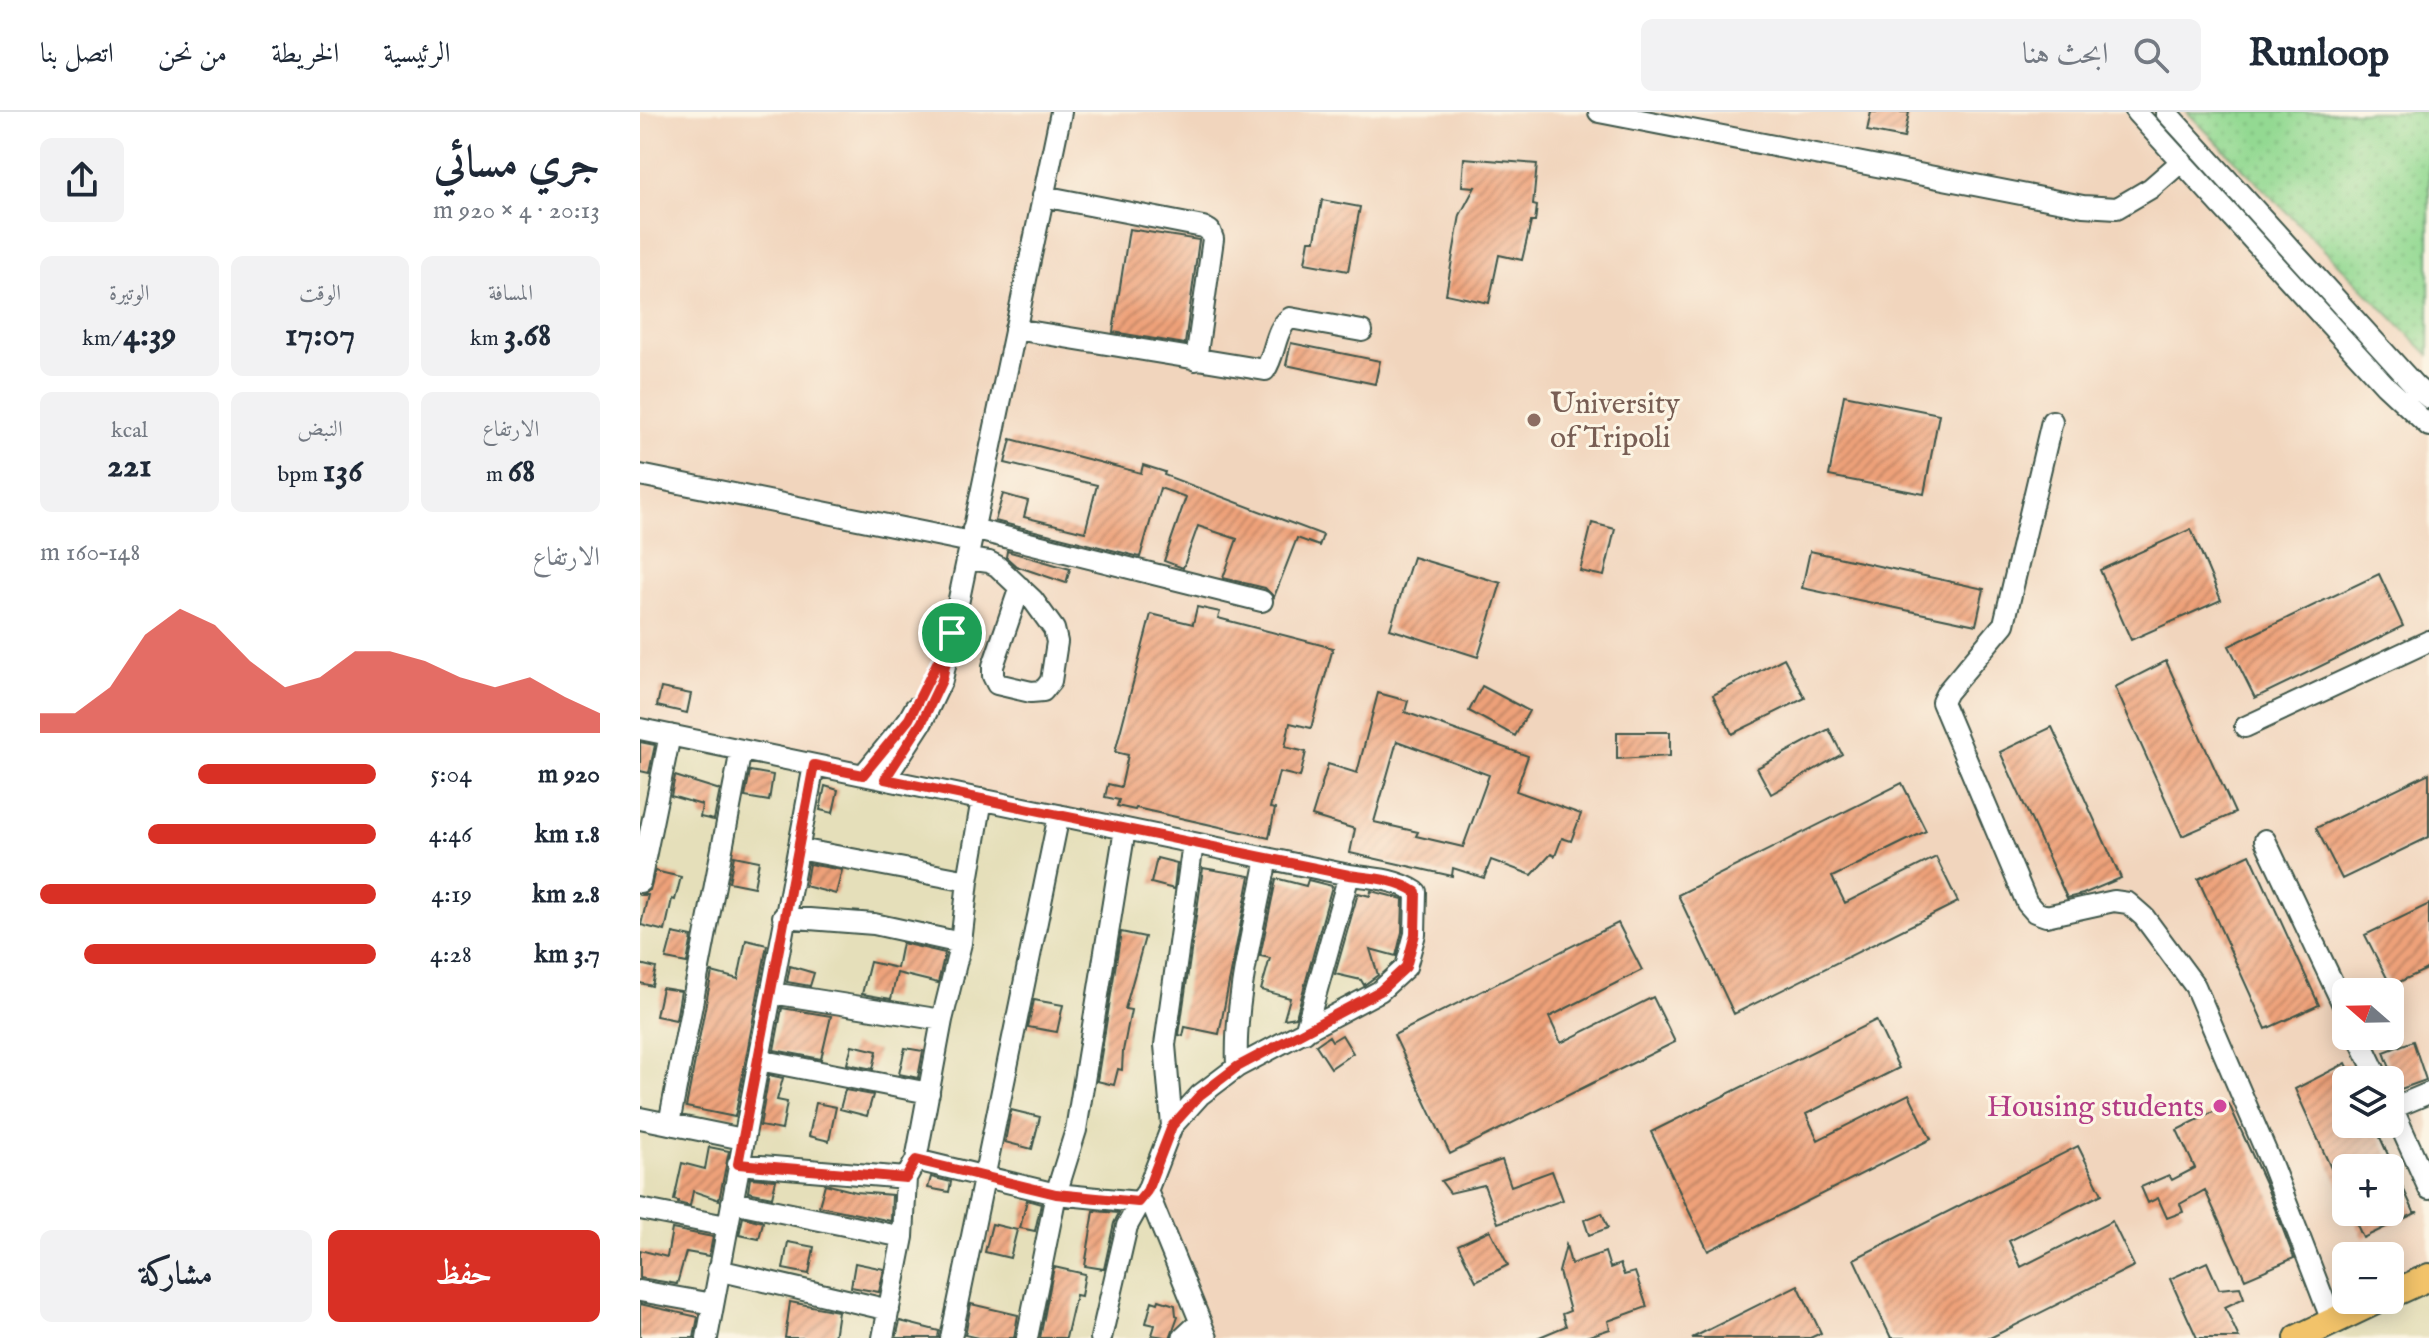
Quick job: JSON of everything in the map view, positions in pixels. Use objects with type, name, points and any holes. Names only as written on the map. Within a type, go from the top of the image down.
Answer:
[{"type":"main road","points":[[2404,1289],[2429,1277]]},
{"type":"main road","points":[[2298,1338],[2347,1314]]},
{"type":"street","points":[[885,779],[922,722],[942,680],[1061,112]]},
{"type":"street","points":[[1599,112],[2094,207],[2117,208],[2125,204],[2151,188],[2182,161]]},
{"type":"street","points":[[2136,112],[2385,385],[2429,426]]},
{"type":"street","points":[[2166,112],[2429,398]]},
{"type":"street","points":[[1043,196],[1203,227],[1210,231],[1213,239],[1196,360]]},
{"type":"street","points":[[1015,329],[1265,370],[1271,361],[1282,324],[1290,318],[1362,331]]},
{"type":"street","points":[[2052,421],[2004,624],[1942,702],[2027,903],[2035,912],[2046,916],[2114,901],[2128,903],[2144,917],[2195,986],[2271,1163],[2332,1321]]},
{"type":"street","points":[[640,475],[1262,601]]},
{"type":"street","points":[[971,543],[1020,587],[1054,629],[1057,642],[1051,681],[1043,691],[1031,692],[997,684],[993,676],[993,666],[1020,587]]},
{"type":"street","points":[[863,775],[909,719],[952,633]]},
{"type":"street","points":[[2245,727],[2429,641]]},
{"type":"street","points":[[640,729],[1349,875],[1382,879],[1416,892],[1415,934],[1406,967],[1380,991],[1237,1067],[1200,1095],[1172,1126],[1120,1252],[1101,1338]]},
{"type":"street","points":[[640,882],[670,735]]},
{"type":"street","points":[[669,1124],[741,750]]},
{"type":"street","points":[[707,1338],[772,993],[783,917],[814,765]]},
{"type":"street","points":[[883,1338],[903,1237],[911,1169],[961,943],[982,799]]},
{"type":"street","points":[[951,1338],[1059,815]]},
{"type":"street","points":[[1027,1338],[1056,1194],[1076,1130],[1125,829]]},
{"type":"street","points":[[2265,840],[2332,981]]},
{"type":"street","points":[[1172,1126],[1165,1045],[1193,843]]},
{"type":"street","points":[[799,849],[968,881]]},
{"type":"street","points":[[1237,1067],[1235,1032],[1267,858]]},
{"type":"street","points":[[1305,1032],[1349,875]]},
{"type":"street","points":[[783,917],[874,924],[961,943]]},
{"type":"street","points":[[772,993],[942,1020]]},
{"type":"street","points":[[759,1060],[929,1093]]},
{"type":"street","points":[[2404,1102],[2429,1093]]},
{"type":"street","points":[[640,1118],[743,1139]]},
{"type":"street","points":[[2404,1134],[2429,1189]]},
{"type":"street","points":[[738,1164],[911,1169],[986,1176],[1056,1194],[1142,1196]]},
{"type":"street","points":[[1142,1196],[1204,1330],[1183,1338]]},
{"type":"street","points":[[732,1202],[903,1237]]},
{"type":"street","points":[[640,1209],[726,1226]]},
{"type":"street","points":[[718,1270],[889,1310]]},
{"type":"street","points":[[640,1291],[713,1304]]},
{"type":"shaded area","name":"University of Tripoli","points":[[640,112],[2429,112],[2429,1277],[2404,1289],[2404,1242],[2332,1242],[2332,1314],[2349,1314],[2298,1338],[1207,1338],[1147,1191],[1200,1095],[1406,967],[1416,892],[640,729]]},
{"type":"green space","points":[[2187,112],[2429,112],[2429,355]]},
{"type":"building","points":[[1871,112],[1909,112],[1904,138],[1867,131]]},
{"type":"building","points":[[1464,158],[1537,164],[1533,205],[1537,206],[1535,222],[1531,222],[1522,260],[1499,255],[1489,303],[1446,294],[1460,215],[1475,187],[1462,186]]},
{"type":"building","points":[[1322,200],[1360,207],[1348,271],[1305,263],[1309,240],[1315,240]]},
{"type":"building","points":[[1129,229],[1199,240],[1185,344],[1113,332]]},
{"type":"building","points":[[1291,343],[1380,361],[1375,384],[1286,365]]},
{"type":"building","points":[[1844,395],[1939,414],[1924,494],[1829,476]]},
{"type":"building","points":[[1011,439],[1141,473],[1143,465],[1323,535],[1319,546],[1297,538],[1274,597],[1265,588],[1223,578],[1237,539],[1198,526],[1183,568],[1164,561],[1186,497],[1160,488],[1140,557],[995,521],[1003,494],[1028,501],[1024,517],[1085,532],[1097,485],[1005,463]]},
{"type":"building","points":[[1592,523],[1615,529],[1604,576],[1580,571]]},
{"type":"building","points":[[2191,529],[2221,600],[2131,640],[2100,570]]},
{"type":"building","points":[[1007,551],[1070,569],[1066,583],[1016,566],[1006,557]]},
{"type":"building","points":[[1810,551],[1984,589],[1976,625],[1802,588]]},
{"type":"building","points":[[1413,557],[1501,583],[1478,657],[1390,629]]},
{"type":"building","points":[[2379,574],[2403,626],[2255,698],[2229,646]]},
{"type":"building","points":[[1197,607],[1220,612],[1218,618],[1333,648],[1311,728],[1290,723],[1285,747],[1306,752],[1300,777],[1279,772],[1270,808],[1275,809],[1269,838],[1117,806],[1119,800],[1105,797],[1108,784],[1121,787],[1128,755],[1115,752],[1151,614],[1193,624]]},
{"type":"building","points":[[1784,658],[1805,698],[1732,734],[1713,695]]},
{"type":"building","points":[[2166,661],[2235,813],[2182,836],[2115,687]]},
{"type":"building","points":[[1482,686],[1529,711],[1515,736],[1469,711]]},
{"type":"building","points":[[661,688],[691,694],[687,713],[657,706]]},
{"type":"building","points":[[1378,693],[1408,701],[1405,712],[1528,756],[1516,791],[1581,814],[1571,841],[1562,838],[1555,856],[1551,854],[1532,875],[1491,860],[1484,878],[1453,868],[1452,876],[1350,853],[1355,829],[1312,816],[1328,764],[1357,773]],"holes":[[[1397,741],[1489,775],[1463,847],[1374,822]]]},
{"type":"building","points":[[2052,727],[2121,878],[2067,898],[2000,752]]},
{"type":"building","points":[[1829,729],[1842,754],[1771,794],[1757,768]]},
{"type":"building","points":[[1617,732],[1670,732],[1670,756],[1617,759]]},
{"type":"building","points":[[640,742],[655,745],[649,773],[640,771]]},
{"type":"building","points":[[750,771],[773,775],[769,801],[745,797]]},
{"type":"building","points":[[2429,773],[2429,837],[2342,879],[2316,828]]},
{"type":"building","points":[[675,776],[720,790],[714,820],[700,817],[702,805],[671,796]]},
{"type":"building","points":[[1902,783],[1926,831],[1832,877],[1845,903],[1936,857],[1958,902],[1734,1014],[1678,895]]},
{"type":"building","points":[[825,786],[838,790],[833,813],[820,810]]},
{"type":"building","points":[[2250,854],[2319,1005],[2266,1029],[2198,879]]},
{"type":"building","points":[[734,856],[759,861],[754,887],[729,882]]},
{"type":"building","points":[[1157,858],[1177,863],[1174,889],[1151,883]]},
{"type":"building","points":[[809,864],[842,870],[836,894],[805,886]]},
{"type":"building","points":[[1203,868],[1250,876],[1219,1034],[1185,1027],[1183,1036],[1179,1035]]},
{"type":"building","points":[[655,871],[681,877],[665,931],[641,925],[648,895],[641,895],[650,890]]},
{"type":"building","points":[[1276,880],[1306,886],[1308,880],[1332,886],[1296,1017],[1284,1019],[1290,998],[1261,990],[1270,958],[1260,956]]},
{"type":"building","points":[[1371,891],[1403,899],[1402,932],[1396,956],[1370,949],[1378,975],[1364,985],[1361,980],[1335,974],[1358,893],[1370,896]]},
{"type":"building","points":[[2429,904],[2429,968],[2404,980],[2387,978],[2365,935]]},
{"type":"building","points":[[1618,923],[1642,970],[1549,1017],[1561,1043],[1653,997],[1675,1042],[1450,1154],[1394,1035]]},
{"type":"building","points":[[1121,932],[1145,937],[1125,1009],[1131,1010],[1122,1070],[1118,1069],[1114,1085],[1097,1081]]},
{"type":"building","points":[[673,933],[692,937],[687,963],[666,959]]},
{"type":"building","points":[[746,940],[767,945],[735,1117],[686,1107],[712,972],[738,979]]},
{"type":"building","points":[[902,943],[945,953],[938,983],[897,973],[891,999],[862,994],[870,962],[897,968]]},
{"type":"building","points":[[640,964],[656,968],[652,986],[640,983]]},
{"type":"building","points":[[790,966],[814,973],[810,986],[787,982]]},
{"type":"building","points":[[662,988],[681,991],[676,1020],[656,1016]]},
{"type":"building","points":[[1034,1000],[1063,1005],[1057,1032],[1028,1027]]},
{"type":"building","points":[[782,1008],[831,1016],[821,1059],[774,1050]]},
{"type":"building","points":[[1876,1020],[1899,1068],[1806,1114],[1818,1140],[1909,1094],[1931,1139],[1708,1251],[1651,1132]]},
{"type":"building","points":[[1342,1035],[1353,1053],[1331,1068],[1316,1045],[1329,1036],[1332,1041]]},
{"type":"building","points":[[2413,1041],[2426,1080],[2404,1088],[2404,1066],[2389,1066],[2384,1052],[2404,1050],[2404,1044]]},
{"type":"building","points":[[852,1045],[877,1051],[873,1069],[847,1064]]},
{"type":"building","points":[[905,1048],[923,1051],[918,1078],[899,1074]]},
{"type":"building","points":[[2332,1070],[2332,1138],[2380,1138],[2388,1154],[2332,1154],[2332,1170],[2295,1089]]},
{"type":"building","points":[[769,1075],[783,1078],[777,1100],[787,1102],[782,1130],[760,1126]]},
{"type":"building","points":[[845,1090],[873,1095],[867,1116],[840,1109]]},
{"type":"building","points":[[816,1103],[836,1107],[829,1141],[809,1136]]},
{"type":"building","points":[[2229,1104],[2265,1183],[2294,1258],[2245,1279],[2205,1190],[2180,1204],[2183,1212],[2167,1218],[2158,1198],[2148,1203],[2141,1187],[2169,1175],[2172,1180],[2195,1168],[2177,1130]]},
{"type":"building","points":[[1011,1110],[1040,1117],[1032,1149],[1005,1142]]},
{"type":"building","points":[[2078,1146],[2102,1194],[2009,1241],[2021,1267],[2112,1221],[2134,1266],[1990,1338],[1891,1338],[1854,1259]]},
{"type":"building","points":[[709,1147],[729,1151],[719,1200],[693,1191],[690,1206],[678,1203],[674,1200],[682,1163],[705,1169]]},
{"type":"building","points":[[1502,1160],[1511,1186],[1552,1171],[1563,1200],[1498,1223],[1484,1185],[1450,1193],[1441,1181]]},
{"type":"building","points":[[931,1177],[951,1182],[949,1192],[928,1188]]},
{"type":"building","points":[[750,1178],[776,1180],[772,1197],[748,1192]]},
{"type":"building","points":[[825,1184],[856,1192],[892,1195],[891,1221],[819,1206]]},
{"type":"building","points":[[2404,1190],[2414,1212],[2418,1212],[2404,1219]]},
{"type":"building","points":[[1027,1200],[1041,1204],[1035,1231],[1020,1228]]},
{"type":"building","points":[[1094,1211],[1119,1213],[1104,1269],[1085,1266]]},
{"type":"building","points":[[1602,1213],[1608,1228],[1589,1235],[1584,1220]]},
{"type":"building","points":[[743,1217],[763,1222],[759,1239],[739,1235]]},
{"type":"building","points":[[992,1224],[1017,1230],[1010,1258],[985,1252]]},
{"type":"building","points":[[2357,1226],[2388,1226],[2363,1238]]},
{"type":"building","points":[[672,1229],[713,1237],[709,1256],[686,1252],[677,1284],[640,1278],[640,1250],[667,1257]]},
{"type":"building","points":[[1490,1230],[1508,1265],[1476,1281],[1458,1245]]},
{"type":"building","points":[[788,1242],[814,1247],[809,1274],[783,1269]]},
{"type":"building","points":[[1566,1245],[1571,1264],[1605,1252],[1610,1268],[1620,1264],[1624,1275],[1635,1272],[1647,1307],[1608,1321],[1610,1329],[1583,1338],[1537,1338],[1566,1326],[1562,1314],[1570,1311],[1559,1272]]},
{"type":"building","points":[[2207,1262],[2219,1289],[2240,1287],[2244,1298],[2225,1307],[2239,1338],[2197,1338],[2170,1279]]},
{"type":"building","points":[[855,1263],[884,1269],[879,1292],[851,1287]]},
{"type":"building","points":[[1054,1267],[1085,1274],[1081,1296],[1076,1295],[1066,1338],[1040,1338]]},
{"type":"building","points":[[1798,1285],[1821,1333],[1810,1338],[1692,1338]]},
{"type":"building","points":[[1159,1300],[1175,1305],[1178,1316],[1170,1338],[1152,1335],[1155,1325],[1146,1323],[1152,1301],[1158,1303]]},
{"type":"building","points":[[790,1302],[838,1311],[834,1338],[785,1338]]},
{"type":"building","points":[[640,1304],[698,1317],[694,1338],[640,1338]]},
{"type":"building","points":[[971,1304],[1018,1315],[1014,1338],[965,1335]]},
{"type":"building","points":[[900,1321],[939,1331],[938,1338],[896,1338]]},
{"type":"place","name":"University of Tripoli","points":[[1534,420]]},
{"type":"place","name":"Housing students","points":[[2220,1106]]},
{"type":"route","points":[[952,633],[942,680],[922,722],[885,779],[1349,875],[1382,879],[1416,892],[1415,934],[1406,967],[1380,991],[1237,1067],[1200,1095],[1172,1126],[1147,1191],[1138,1202],[1056,1194],[916,1160],[906,1178],[738,1164],[814,765],[863,775],[909,719],[952,633]]}]
